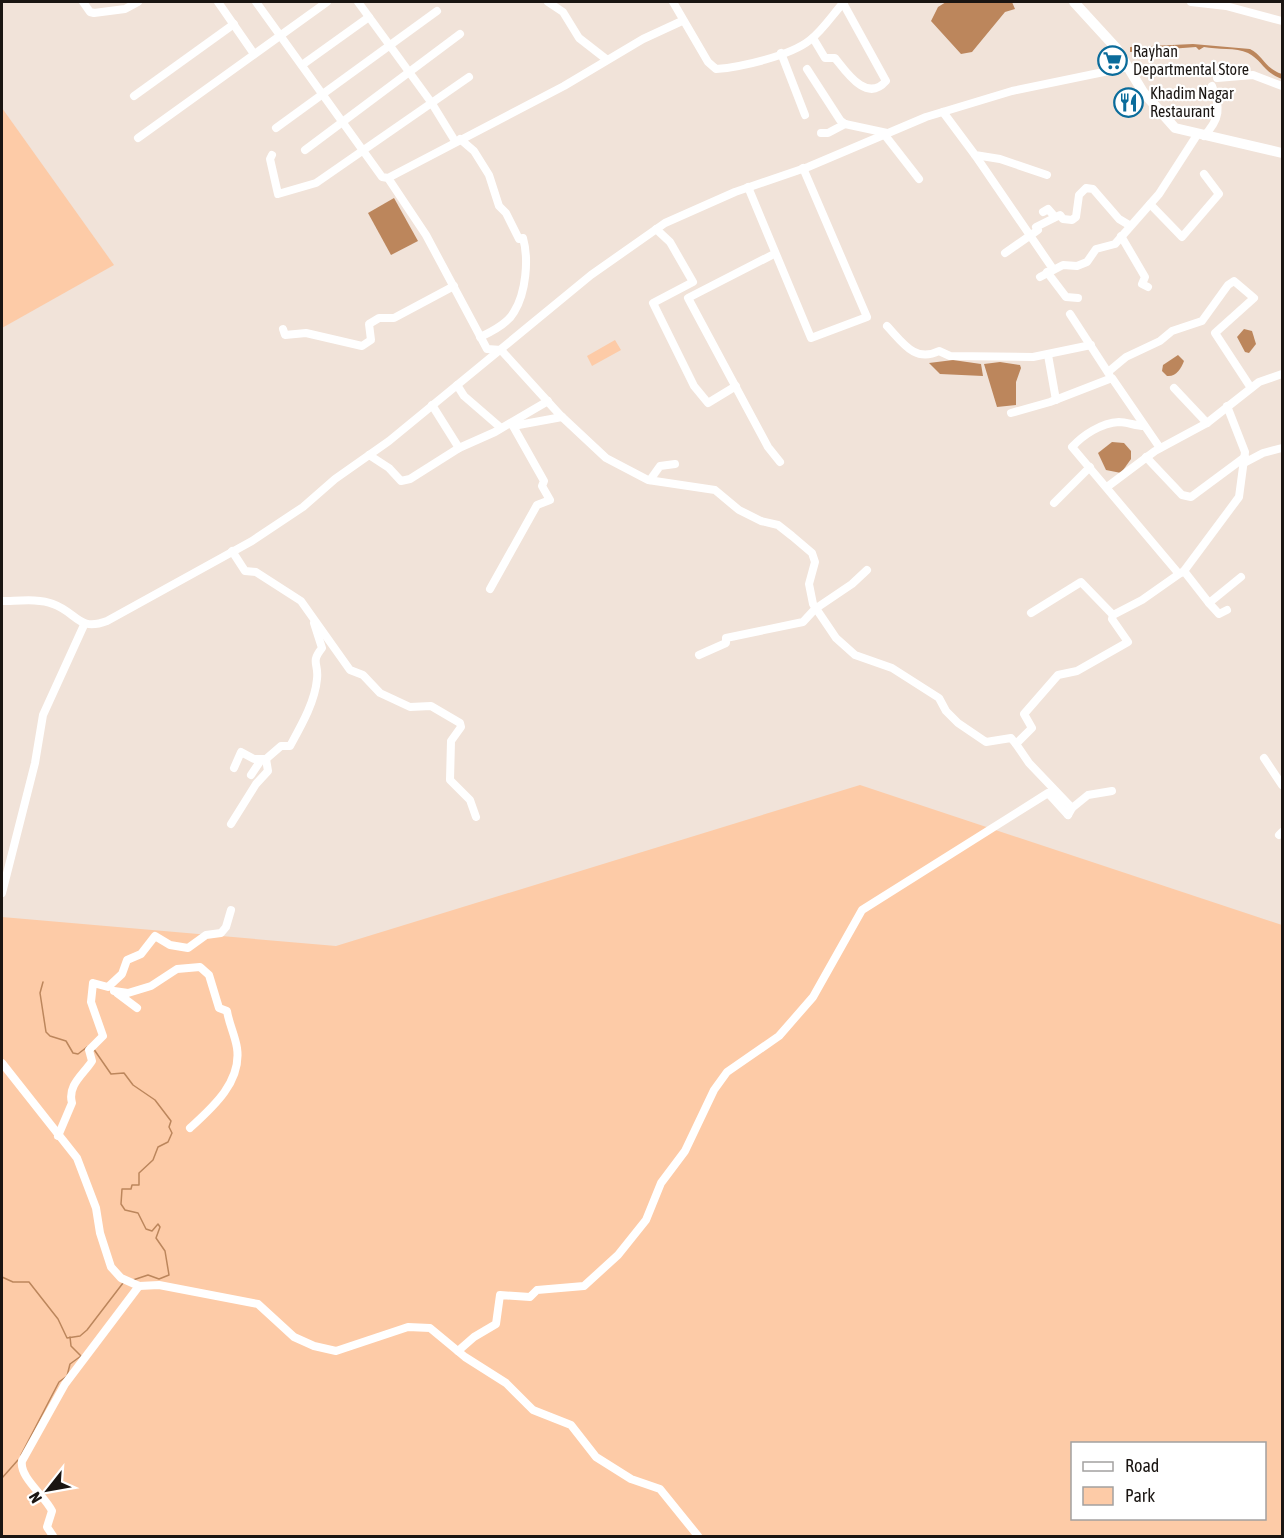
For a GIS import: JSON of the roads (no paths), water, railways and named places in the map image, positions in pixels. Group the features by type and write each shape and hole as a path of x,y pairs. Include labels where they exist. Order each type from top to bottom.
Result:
{"highway":[{"path":"1074,2 1117,49 1143,92 1175,128 1201,136 1282,153"}],"street":[{"path":"83,2 90,12 94,13 124,9 138,2"},
{"path":"218,2 254,54"},
{"path":"255,2 382,177 388,178 564,86 606,59 682,21"},
{"path":"138,138 327,2"},
{"path":"358,2 457,140 474,151 489,176 499,206 506,213 519,239 523,238 527,260 514,313 491,332 480,337"},
{"path":"548,2 563,12 579,38 606,59"},
{"path":"673,2 708,62 716,69 759,62 799,48 813,38 843,2 886,81 871,90 857,84 835,58 825,58 813,38"},
{"path":"1191,2 1226,6 1282,21"},
{"path":"276,128 437,11"},
{"path":"302,65 369,17"},
{"path":"134,96 234,24"},
{"path":"305,150 460,34"},
{"path":"781,53 805,116"},
{"path":"2,601 51,603 68,610 84,625 94,626 107,621 232,552 303,507 501,350 591,275 656,229 698,207 943,112 1012,91 1126,64"},
{"path":"807,69 840,120 845,124 885,134 920,180"},
{"path":"1217,78 1253,75 1282,86"},
{"path":"272,155 270,159 278,195 316,183 469,77"},
{"path":"1047,273 1088,262 1096,249 1115,244 1129,225 1159,194 1201,136 1218,119 1219,111 1212,86"},
{"path":"943,112 1031,235 1047,273 1066,297 1078,298"},
{"path":"821,133 828,133 845,124"},
{"path":"975,155 990,157 1047,175"},
{"path":"748,187 774,255 811,338 867,317 803,168"},
{"path":"1150,204 1182,237 1219,194 1204,174"},
{"path":"388,178 426,236 487,349 501,350 562,417 606,458 650,480 715,490 748,515 778,525 812,553 814,562 809,584 815,609 836,638 855,655 892,668 939,698 946,711 958,723 986,742 1011,738 1029,763 1072,808"},
{"path":"1005,253 1038,230 1036,228 1055,217 1060,215 1063,219 1076,218 1080,193 1091,188 1112,207 1119,219 1129,225"},
{"path":"1043,212 1048,209 1055,217"},
{"path":"656,229 670,242 693,282 652,303 691,380 708,403 736,386"},
{"path":"1121,236 1145,277 1142,284 1148,287"},
{"path":"774,255 688,298 768,447 780,462"},
{"path":"1011,413 1056,400 1110,375 1126,357 1160,341 1172,332 1202,321 1228,285 1234,281 1254,298 1215,333 1251,388"},
{"path":"283,329 285,335 306,333 362,346 370,340 369,324 378,318 394,318 454,286"},
{"path":"1070,314 1160,448"},
{"path":"887,326 913,353 923,356 939,351 950,356 967,357 1048,355 1091,345"},
{"path":"1048,355 1056,400"},
{"path":"1107,487 1160,448 1207,423 1251,388 1282,374"},
{"path":"457,385 464,396 501,428"},
{"path":"1174,388 1207,423"},
{"path":"512,425 548,401"},
{"path":"432,405 459,448"},
{"path":"1113,615 1142,600 1182,573 1239,497 1245,452 1227,406"},
{"path":"369,455 389,468 401,481 410,479 459,448 501,428 562,417"},
{"path":"1144,426 1118,422 1103,426 1083,436 1072,447 1219,614 1227,610"},
{"path":"490,589 537,505 550,500 542,486 544,481 512,425"},
{"path":"1146,457 1182,495 1191,497 1244,460 1282,448"},
{"path":"650,480 660,466 675,464"},
{"path":"1054,503 1090,467"},
{"path":"232,552 242,569 256,572 301,601 350,670 363,675 380,693 410,707 431,706 460,723 461,727 451,741 450,780 470,800 476,817"},
{"path":"699,655 726,644 726,639 799,624 867,570"},
{"path":"1209,603 1241,577"},
{"path":"1016,744 1032,728 1024,714 1058,675 1086,667 1107,652 1109,654 1128,642 1112,619 1113,615 1081,582 1031,613"},
{"path":"251,774 281,746 290,746 297,735 315,688 317,679 314,663 322,648 313,619"},
{"path":"2,893 35,763 43,715 84,625"},
{"path":"322,648 332,647"},
{"path":"234,768 241,752 264,760"},
{"path":"1264,758 1282,786"},
{"path":"231,824 256,784 268,771 264,760"},
{"path":"459,1351 474,1337 496,1324 500,1295 530,1297 537,1290 584,1286 618,1255 646,1220 661,1183 685,1151 714,1090 727,1072 778,1036 799,1013 825,977 862,910 1048,793 1068,815 1072,808 1088,795 1112,791"},
{"path":"111,989 122,974 126,962 141,954 155,936 170,945 188,948 206,935 217,935 224,931 231,910"},
{"path":"58,1136 72,1103 70,1097 76,1080 92,1061 89,1050 103,1036 91,1002 93,983 128,993 157,985 165,975 177,969 200,967 209,975 219,1008 227,1011 237,1046 237,1068 220,1100 211,1105 201,1120 190,1128"},
{"path":"111,989 137,1008"},
{"path":"2,1063 77,1158 96,1208 100,1233 111,1267 121,1278 139,1286 174,1287 258,1304 294,1337 327,1349 344,1349 391,1332 418,1326 435,1331 459,1351 506,1383 533,1410 571,1425 596,1457 631,1479 660,1489 698,1536"},
{"path":"54,1536 47,1527 52,1510 47,1500 24,1473 21,1467 22,1461 65,1384 139,1286"}],"waterway":[{"path":"43,982 40,993 46,1032 50,1036 66,1041 73,1053 78,1054 87,1047"},
{"path":"93,1048 111,1074 124,1073 133,1085 155,1100 171,1121 169,1127 172,1133 168,1142 158,1147 153,1160 139,1173 139,1185 132,1185 131,1189 122,1189 121,1204 125,1210 138,1213 146,1229 152,1231 158,1224 160,1227 156,1238 165,1251 169,1275 159,1279 148,1275 133,1280"},
{"path":"2,1277 13,1282 29,1282 58,1319 67,1338 80,1336 87,1330 123,1283"},
{"path":"21,1455 59,1382 67,1376 70,1364 81,1356 71,1346 70,1337"},
{"path":"2,1478 18,1460"}],"place":[{"name":"Rayhan Departmental Store","path":"1112,60"},
{"name":"Khadim Nagar Restaurant","path":"1129,102"}]}
